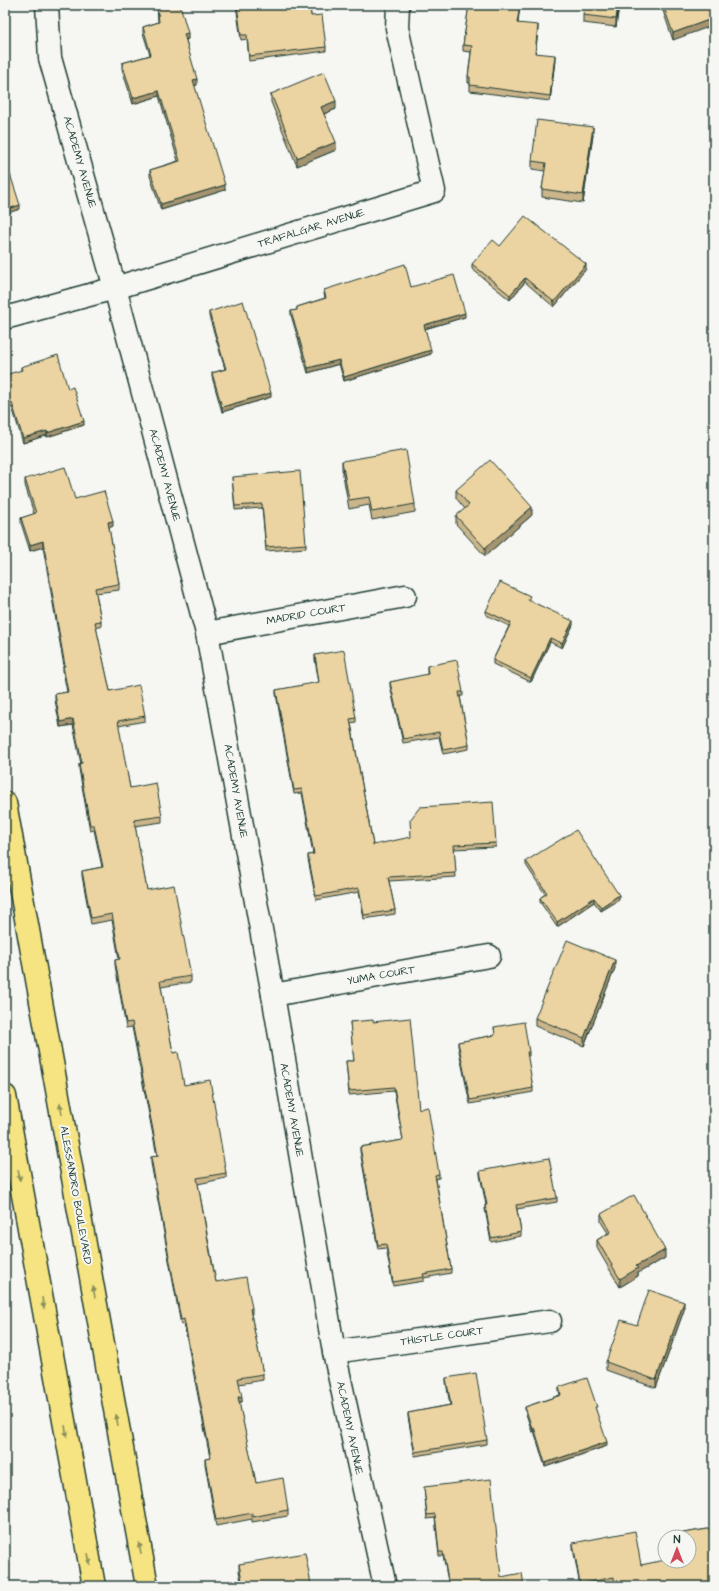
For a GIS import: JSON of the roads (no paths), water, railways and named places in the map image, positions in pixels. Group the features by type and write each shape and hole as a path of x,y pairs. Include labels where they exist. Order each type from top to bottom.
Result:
{"main road":[{"name":"ALESSANDRO BOULEVARD","path":"5,803 147,1586"},
{"path":"5,1096 94,1586"}],"street":[{"name":"ACADEMY AVENUE","path":"47,5 50,58 115,288 207,632 273,995 334,1352 385,1586"},
{"name":"TRAFALGAR AVENUE","path":"5,318 115,288 434,191 397,28 398,5"},
{"name":"MADRID COURT","path":"207,632 406,596"},
{"name":"YUMA COURT","path":"273,995 488,956"},
{"name":"THISTLE COURT","path":"334,1352 550,1321"}]}
